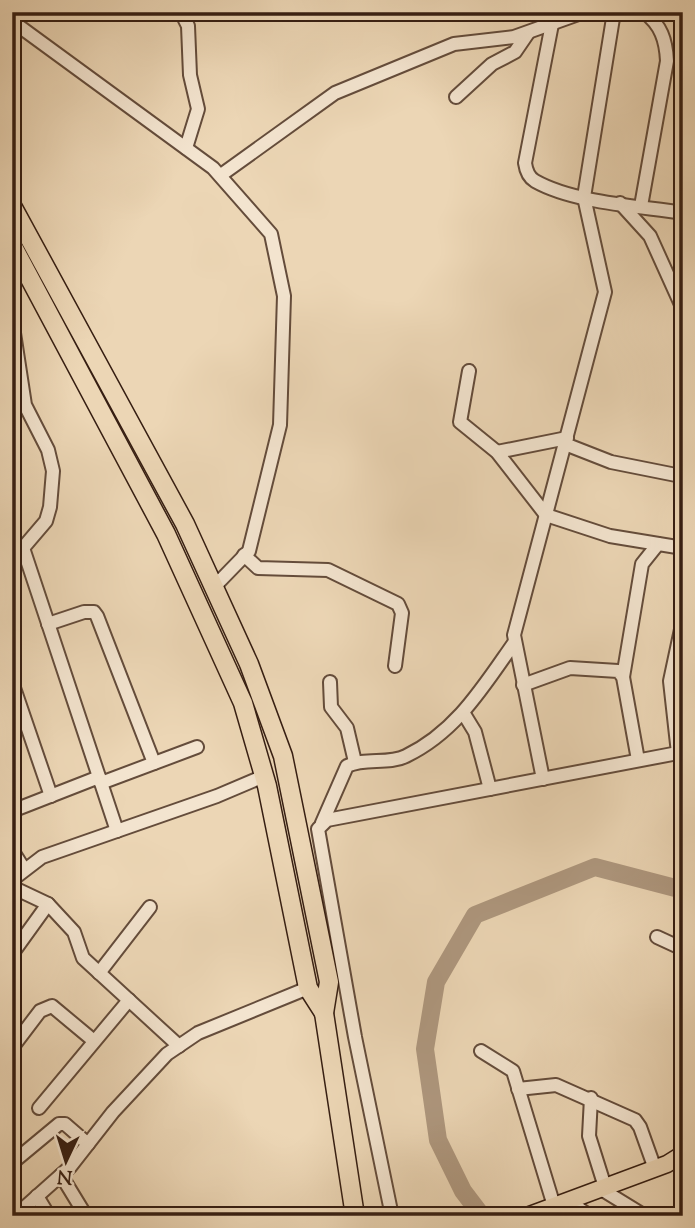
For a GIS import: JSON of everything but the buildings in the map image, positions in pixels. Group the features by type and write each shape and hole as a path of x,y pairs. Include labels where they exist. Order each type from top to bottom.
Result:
{"highway":[{"path":"12,206 185,524 254,676 283,756 329,982 324,1013 355,1216"},
{"path":"12,245 166,534 243,703 264,776 308,988 324,1013"}],"main road":[{"path":"527,1216 655,1169 683,1154"}],"street":[{"path":"181,12 188,26 190,75 198,109 186,148"},
{"path":"220,175 335,93 454,44 528,33 584,12"},
{"path":"392,1216 318,836 343,772 355,762 406,756 464,714 514,643 605,292 584,197 614,12"},
{"path":"641,206 667,61 664,37 658,26 644,12"},
{"path":"14,18 220,175 271,234 284,296 280,425 251,544 215,586"},
{"path":"552,24 526,170 536,181 584,197 683,213"},
{"path":"456,97 492,64 515,52 528,33"},
{"path":"620,203 650,236 682,307"},
{"path":"12,320 25,405 48,450 53,471 48,514 18,550 48,624 117,831"},
{"path":"469,371 458,415 460,422 497,453 546,515 610,536 683,548"},
{"path":"497,453 566,441 611,462 681,476"},
{"path":"638,760 623,677 642,564 658,544"},
{"path":"244,555 253,565 264,569 328,570 398,604 402,613 395,666"},
{"path":"48,624 84,612 94,612 154,763"},
{"path":"322,823 680,752 670,681 683,620"},
{"path":"514,643 542,779"},
{"path":"523,685 570,668 612,669 623,677"},
{"path":"12,682 51,796"},
{"path":"330,682 331,707 347,728 355,762"},
{"path":"464,714 475,732 490,789"},
{"path":"12,811 197,747"},
{"path":"12,880 42,857 264,776"},
{"path":"12,850 24,869"},
{"path":"12,887 48,904 71,928 80,954 179,1046"},
{"path":"12,954 48,904"},
{"path":"99,973 150,907"},
{"path":"657,937 682,947"},
{"path":"17,1215 61,1175 113,1112 167,1054 198,1033 308,988"},
{"path":"39,1108 129,1000"},
{"path":"12,1048 40,1011 52,1006 94,1041"},
{"path":"481,1051 510,1067 561,1203 590,1216"},
{"path":"518,1089 550,1084 591,1098 638,1123 655,1169"},
{"path":"591,1098 590,1141 603,1188 645,1216"},
{"path":"12,1163 59,1125 65,1124 88,1144"},
{"path":"61,1175 86,1216"},
{"path":"37,1196 49,1216"},
{"path":"681,1216 683,1208"}],"waterway":[{"path":"482,1216 463,1191 438,1140 425,1049 436,982 475,915 595,867 683,890"}]}
